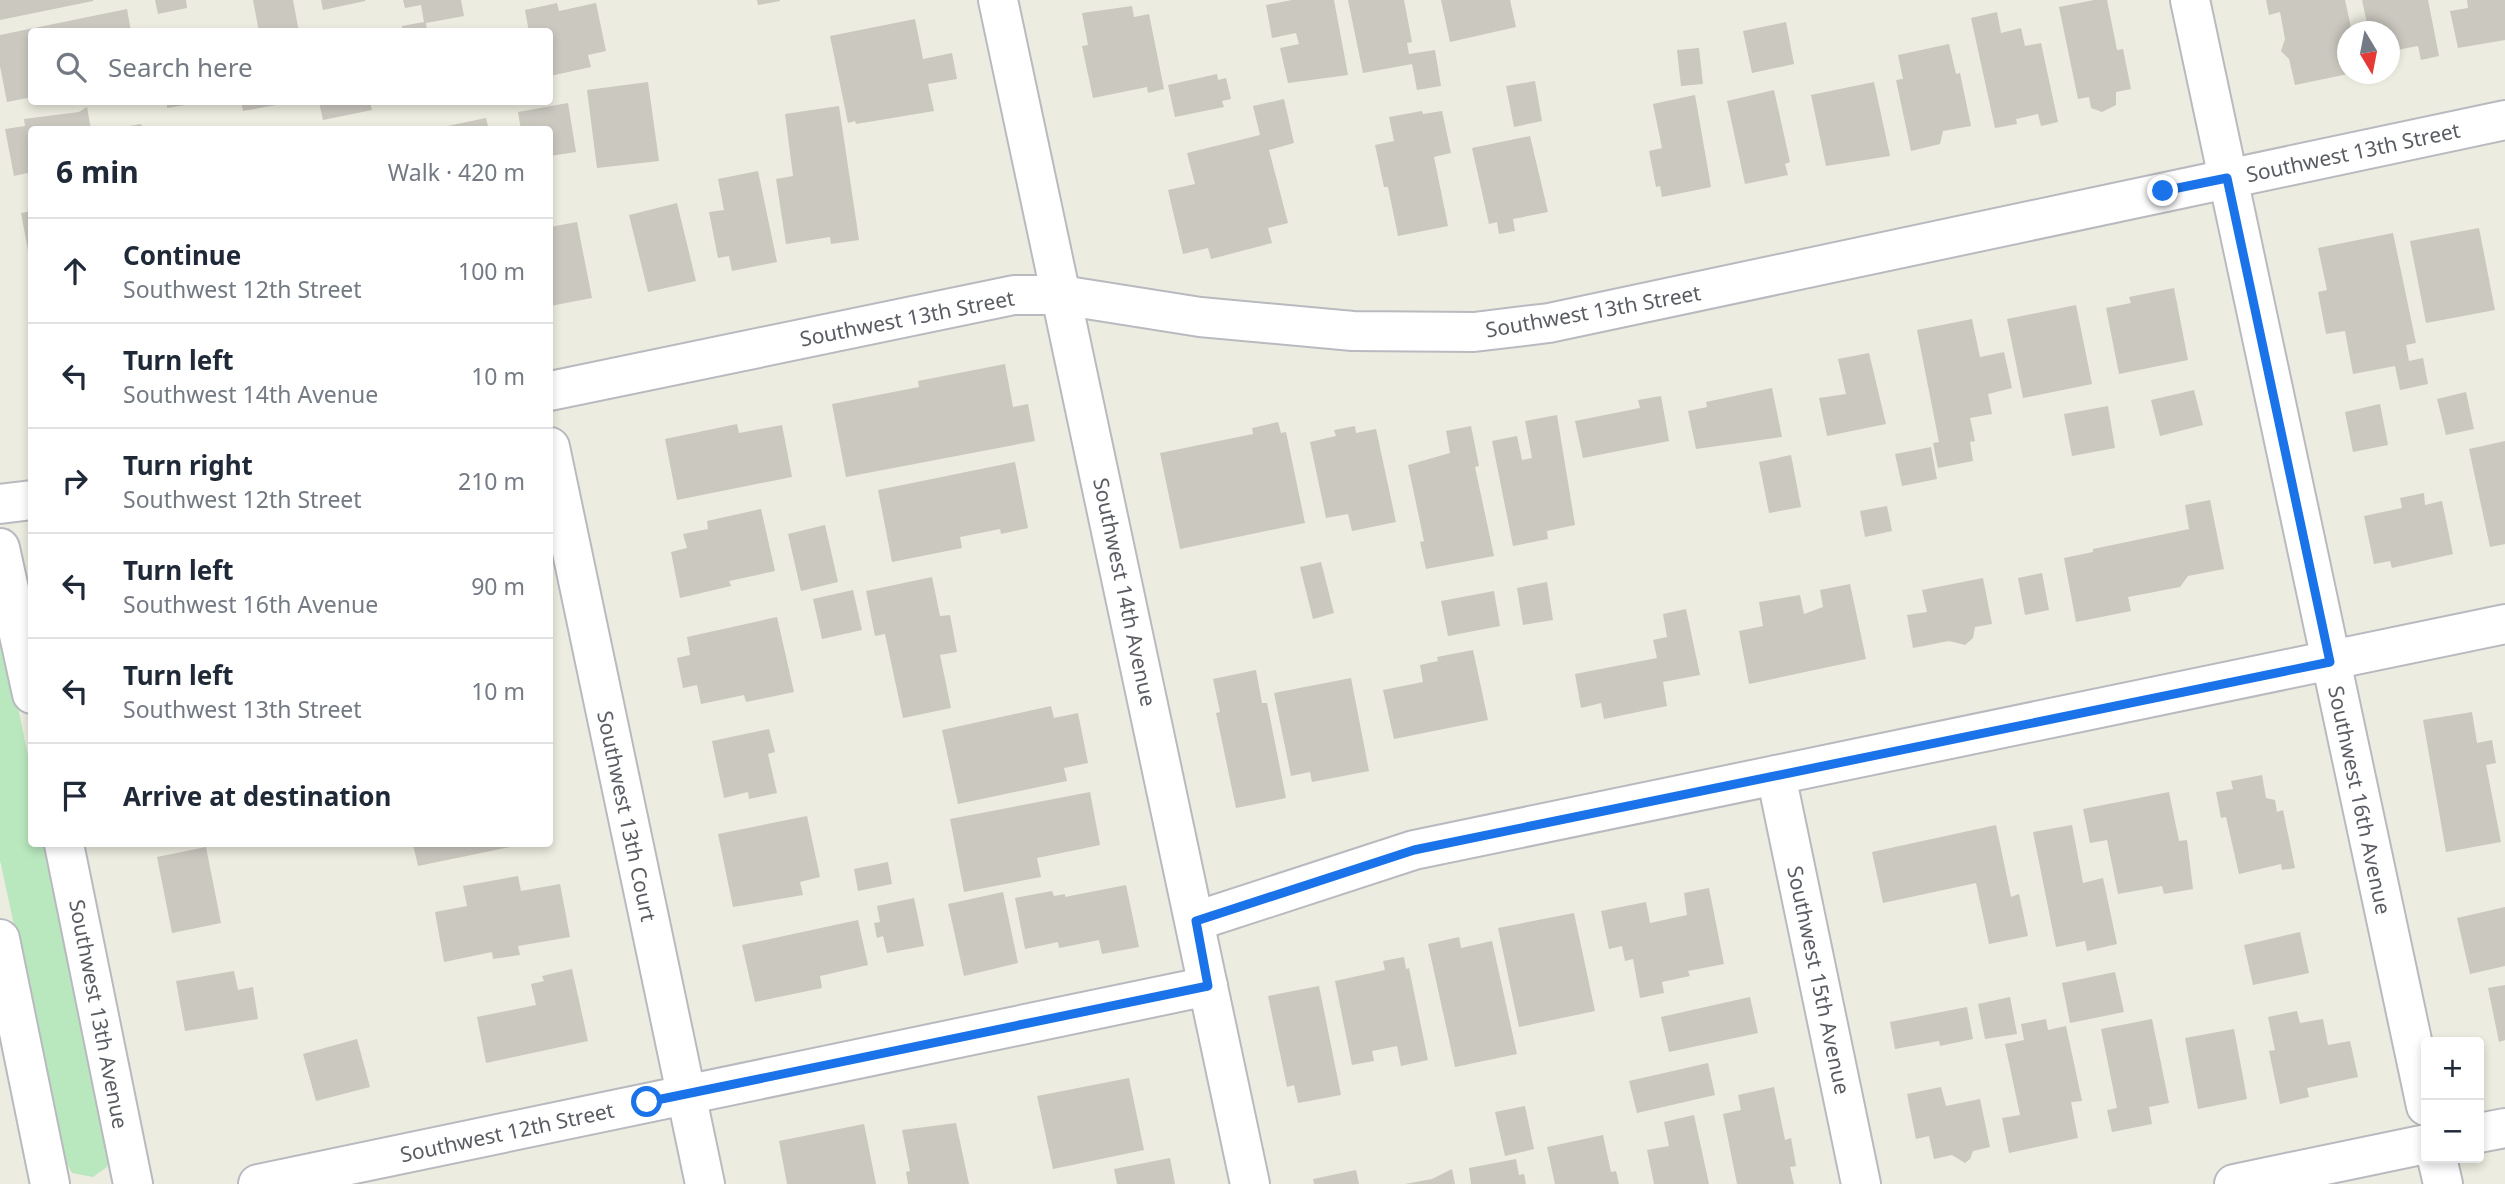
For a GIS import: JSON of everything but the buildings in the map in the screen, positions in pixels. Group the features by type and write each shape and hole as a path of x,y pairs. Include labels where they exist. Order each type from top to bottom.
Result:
{"street":[{"name":"Southwest 14th Avenue","path":"998,0 1250,1184"},
{"name":"Southwest 16th Avenue","path":"2190,0 2425,1100"},
{"name":"Southwest 13th Street","path":"553,390 1014,295 1061,295 1200,317 1307,328 1396,333 1475,332 1590,316 2505,120"},
{"name":"Southwest 13th Court","path":"553,461 705,1184"},
{"path":"0,504 28,500"},
{"path":"0,548 28,676"},
{"path":"1196,921 1414,850 2505,624"},
{"name":"Southwest 15th Avenue","path":"1776,775 1861,1184"},
{"name":"Southwest 13th Avenue","path":"65,847 133,1184"},
{"path":"0,939 50,1184"},
{"name":"Southwest 12th Street","path":"258,1184 1208,986"},
{"path":"2484,1132 2505,1128"},
{"path":"2234,1184 2421,1145"},
{"path":"2438,1163 2443,1184"}],"green space":[{"path":"0,621 28,756 28,847 48,847 111,1148 107,1167 93,1177 72,1173 64,1158 0,860"}],"route":[{"path":"647,1102 1208,986 1196,921 1241,909 1414,850 2330,662 2227,178 2163,191"}]}
